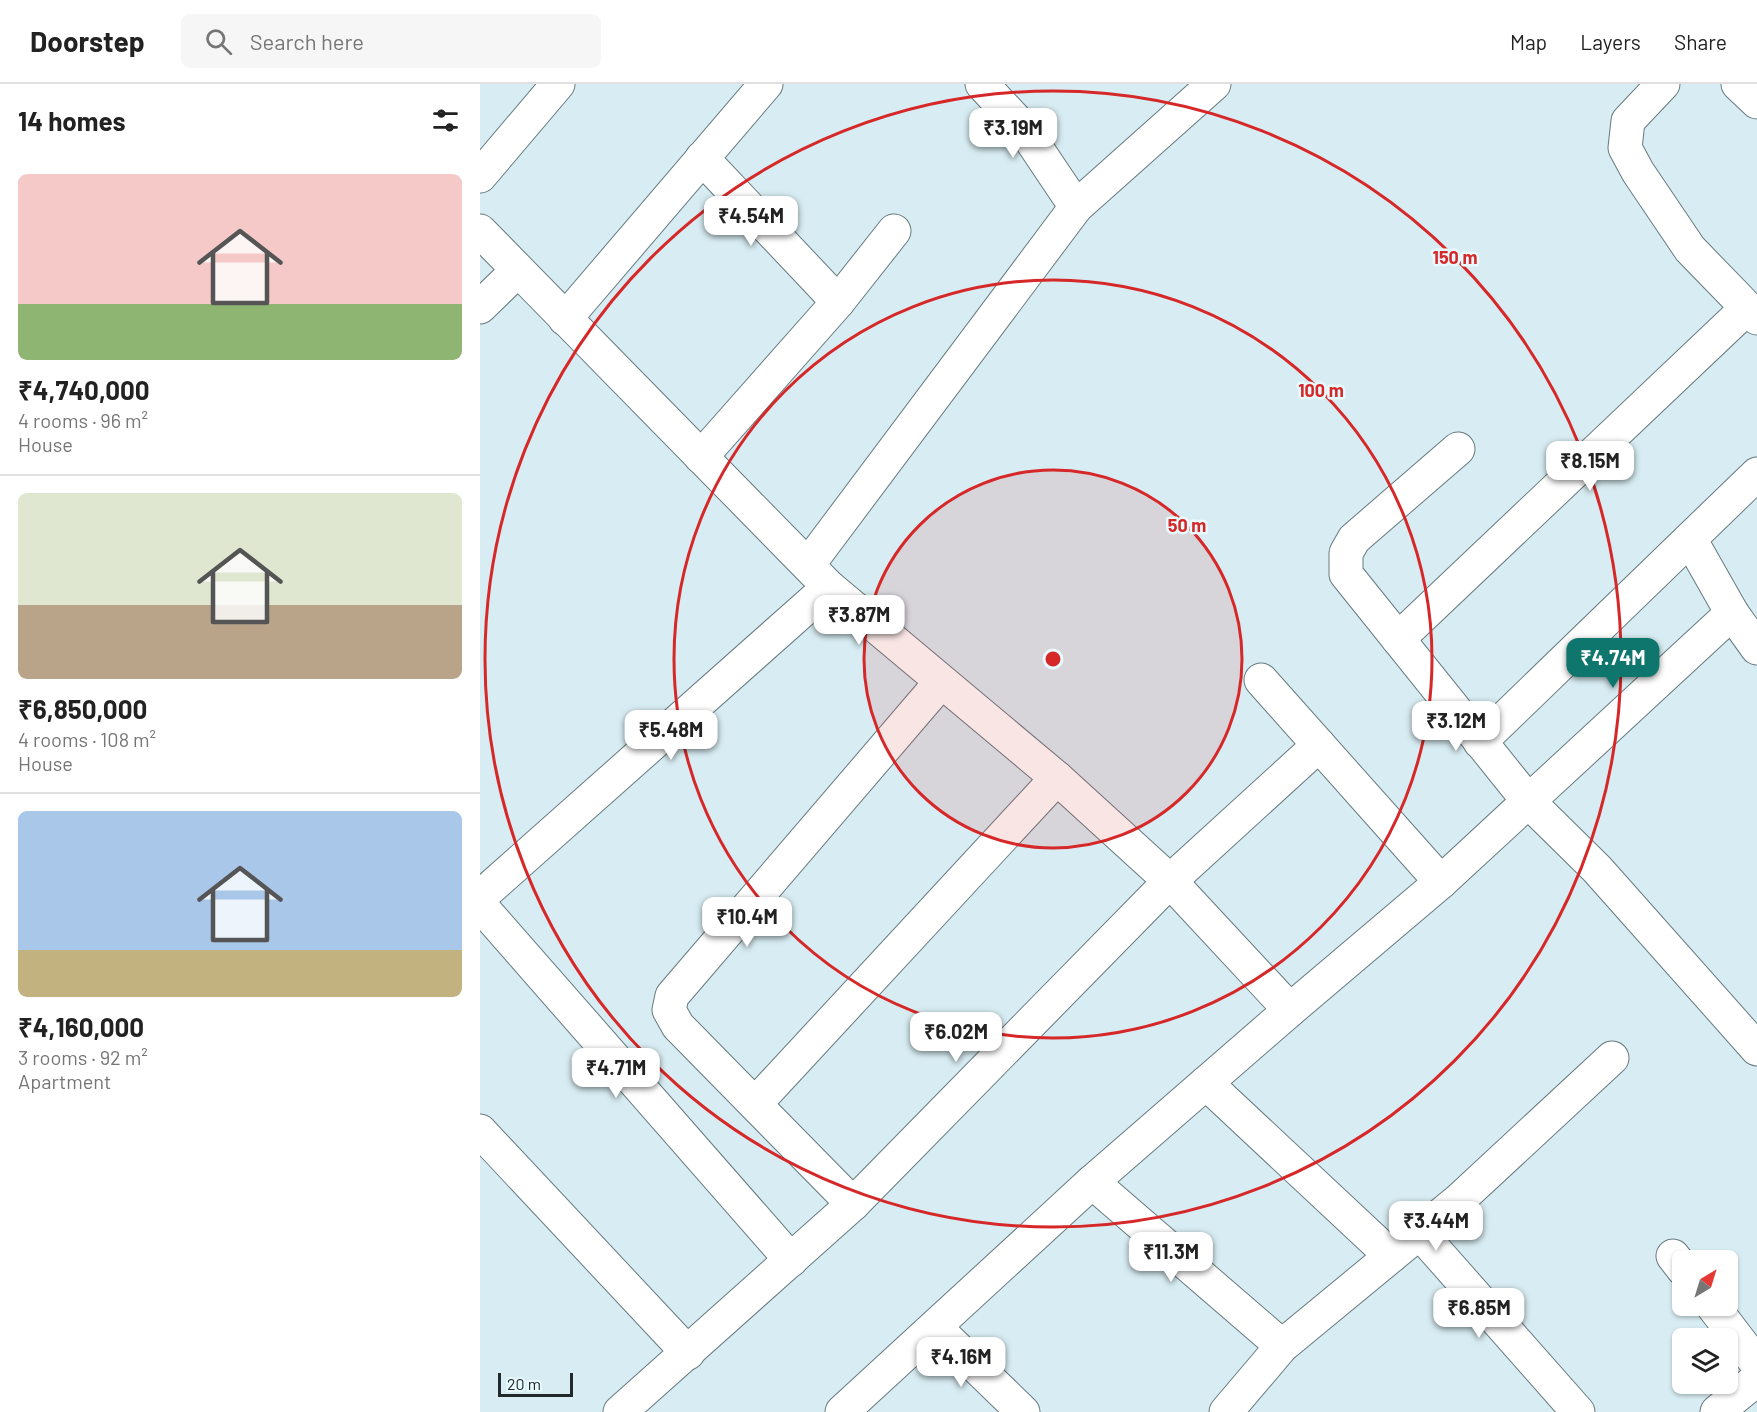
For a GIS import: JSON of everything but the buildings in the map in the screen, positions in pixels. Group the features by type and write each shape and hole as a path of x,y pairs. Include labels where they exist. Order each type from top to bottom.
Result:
{"street":[{"path":"480,176 558,84"},
{"path":"565,320 766,84"},
{"path":"982,84 1023,128 1076,207"},
{"path":"480,897 818,576 1076,207 1214,84"},
{"path":"1398,639 1752,313 1690,249 1638,172 1625,148 1628,122 1663,84"},
{"path":"1738,84 1757,102"},
{"path":"702,158 838,302"},
{"path":"480,231 818,576 1057,778 1170,881 1290,1010"},
{"path":"701,457 838,302 894,231"},
{"path":"480,307 517,271"},
{"path":"1458,449 1354,538 1346,553 1346,574 1528,802 1597,869 1755,1043"},
{"path":"1480,742 1757,474"},
{"path":"1690,539 1732,613 1757,648"},
{"path":"842,1412 1092,1182 1441,882 1732,613"},
{"path":"1261,680 1441,882"},
{"path":"853,1204 678,1026 669,1010 672,996 941,682"},
{"path":"620,1412 853,1204 1170,881 1319,745"},
{"path":"754,1104 1057,778"},
{"path":"480,905 791,1260"},
{"path":"1226,1412 1282,1346 1459,1200 1612,1058"},
{"path":"1206,1083 1391,1256"},
{"path":"480,1131 688,1353"},
{"path":"1092,1182 1282,1346"},
{"path":"1419,1232 1578,1412"},
{"path":"1720,1316 1757,1364"},
{"path":"935,1327 1023,1412"},
{"path":"1717,1412 1757,1379"}]}
